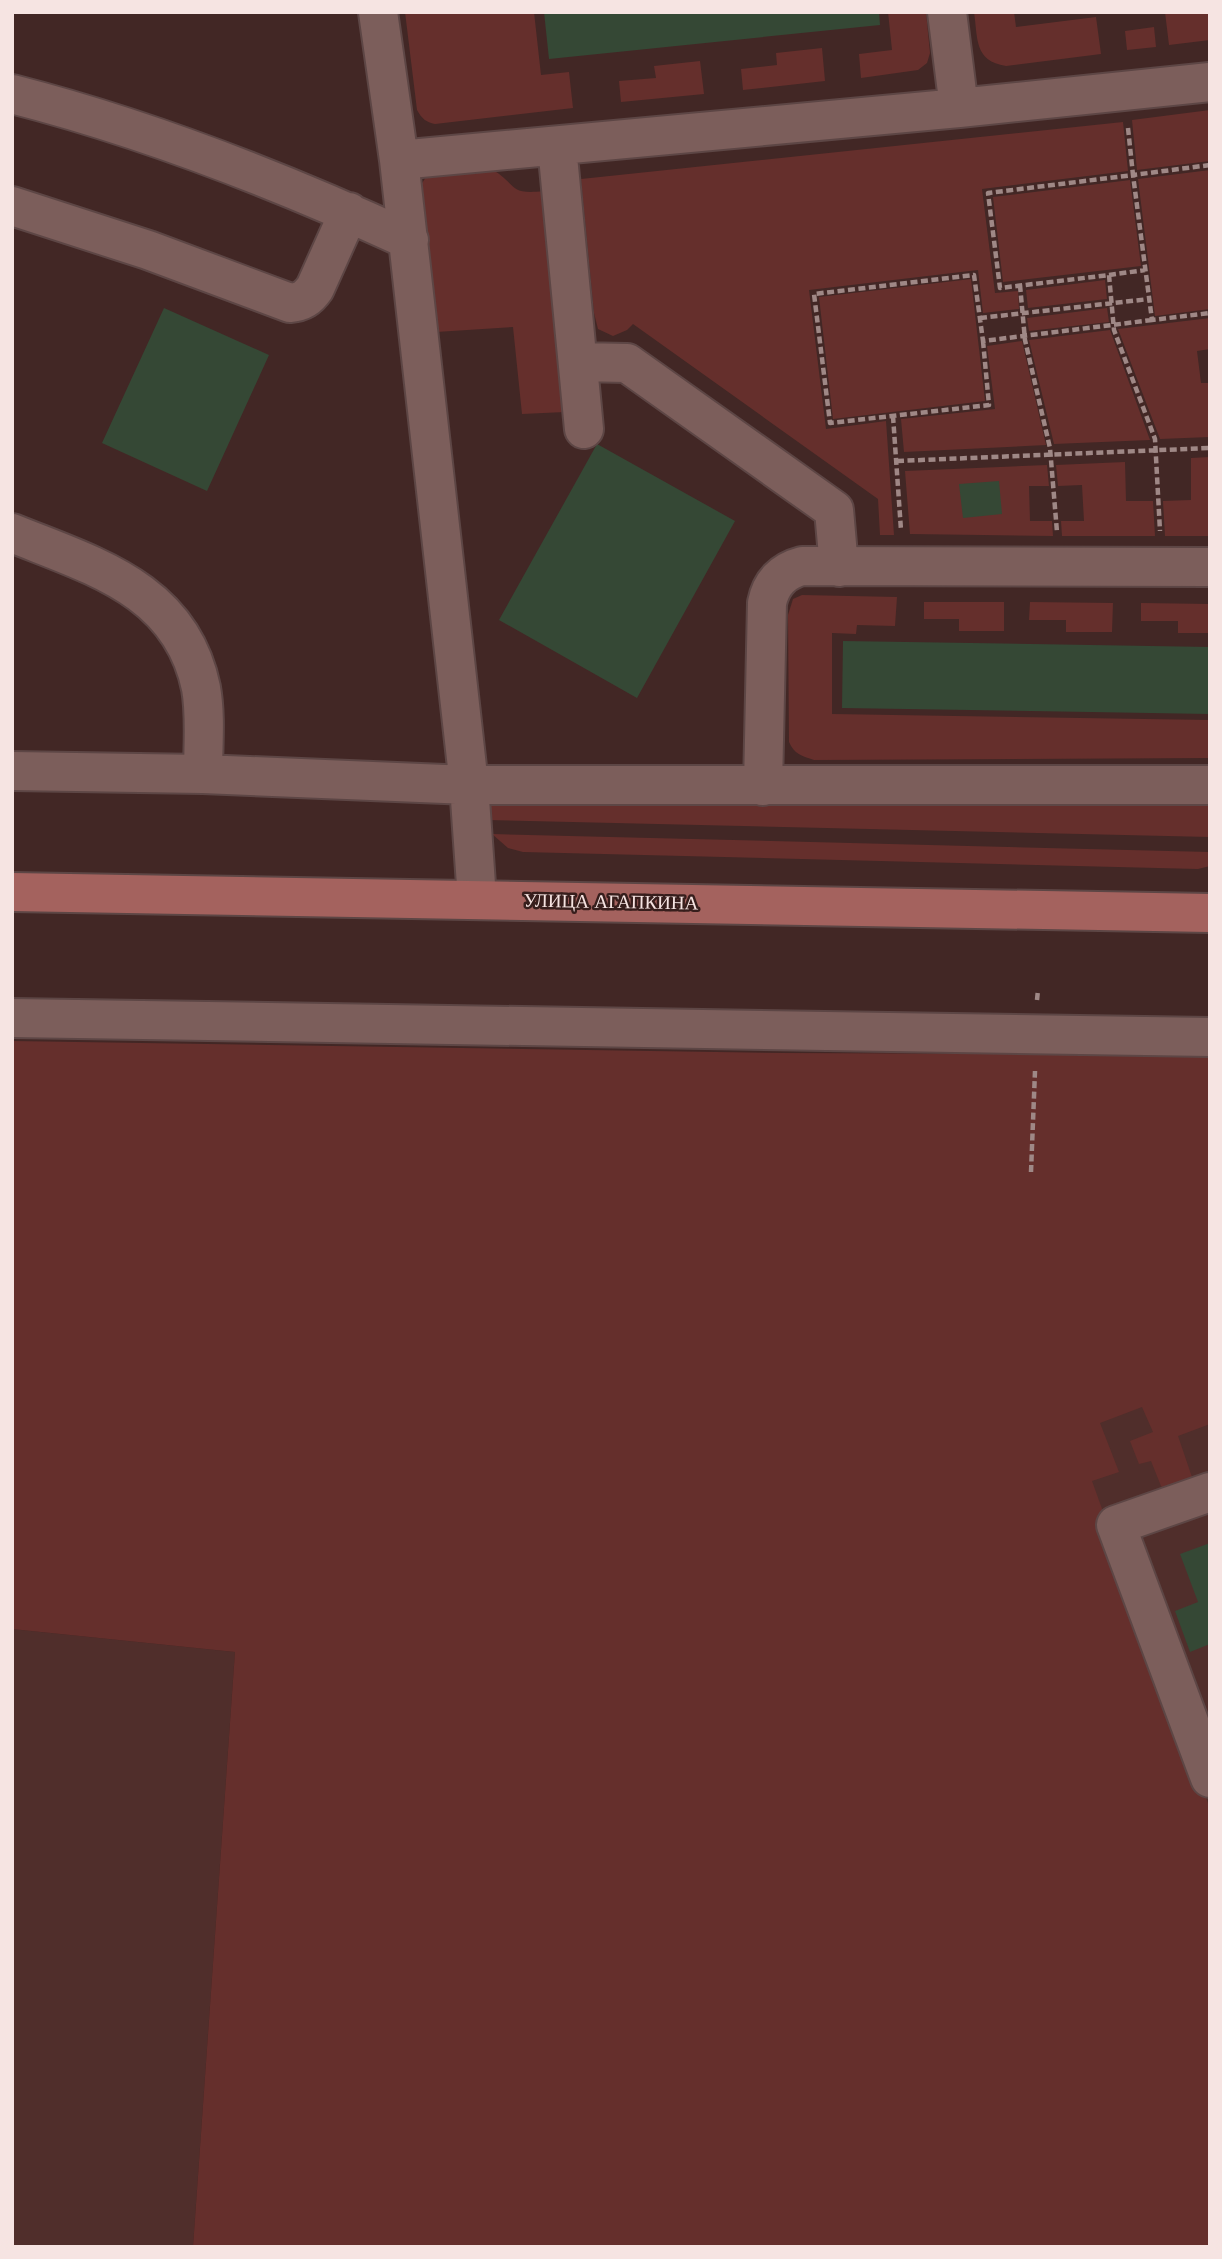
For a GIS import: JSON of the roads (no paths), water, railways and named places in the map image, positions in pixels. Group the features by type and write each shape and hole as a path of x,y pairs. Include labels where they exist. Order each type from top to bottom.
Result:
{"main road":[{"name":"УЛИЦА АГАПКИНА","path":"12,892 1210,913"}],"street":[{"path":"378,12 409,240 469,785 477,899"},
{"path":"947,12 959,108"},
{"path":"399,160 1210,82"},
{"path":"12,94 64,107 201,152 349,212 409,240"},
{"path":"557,146 584,429"},
{"path":"12,206 148,250 290,303 309,297 316,288 349,212"},
{"path":"578,362 627,363 834,510 839,567"},
{"path":"12,533 124,580 152,600 167,617 180,636 201,688 203,774"},
{"path":"763,786 767,603 769,593 778,578 793,569 802,566 1210,567"},
{"path":"12,771 203,774 469,785 1210,785"},
{"path":"12,1018 1210,1037"},
{"path":"1210,1492 1116,1525 1210,1778"}]}
